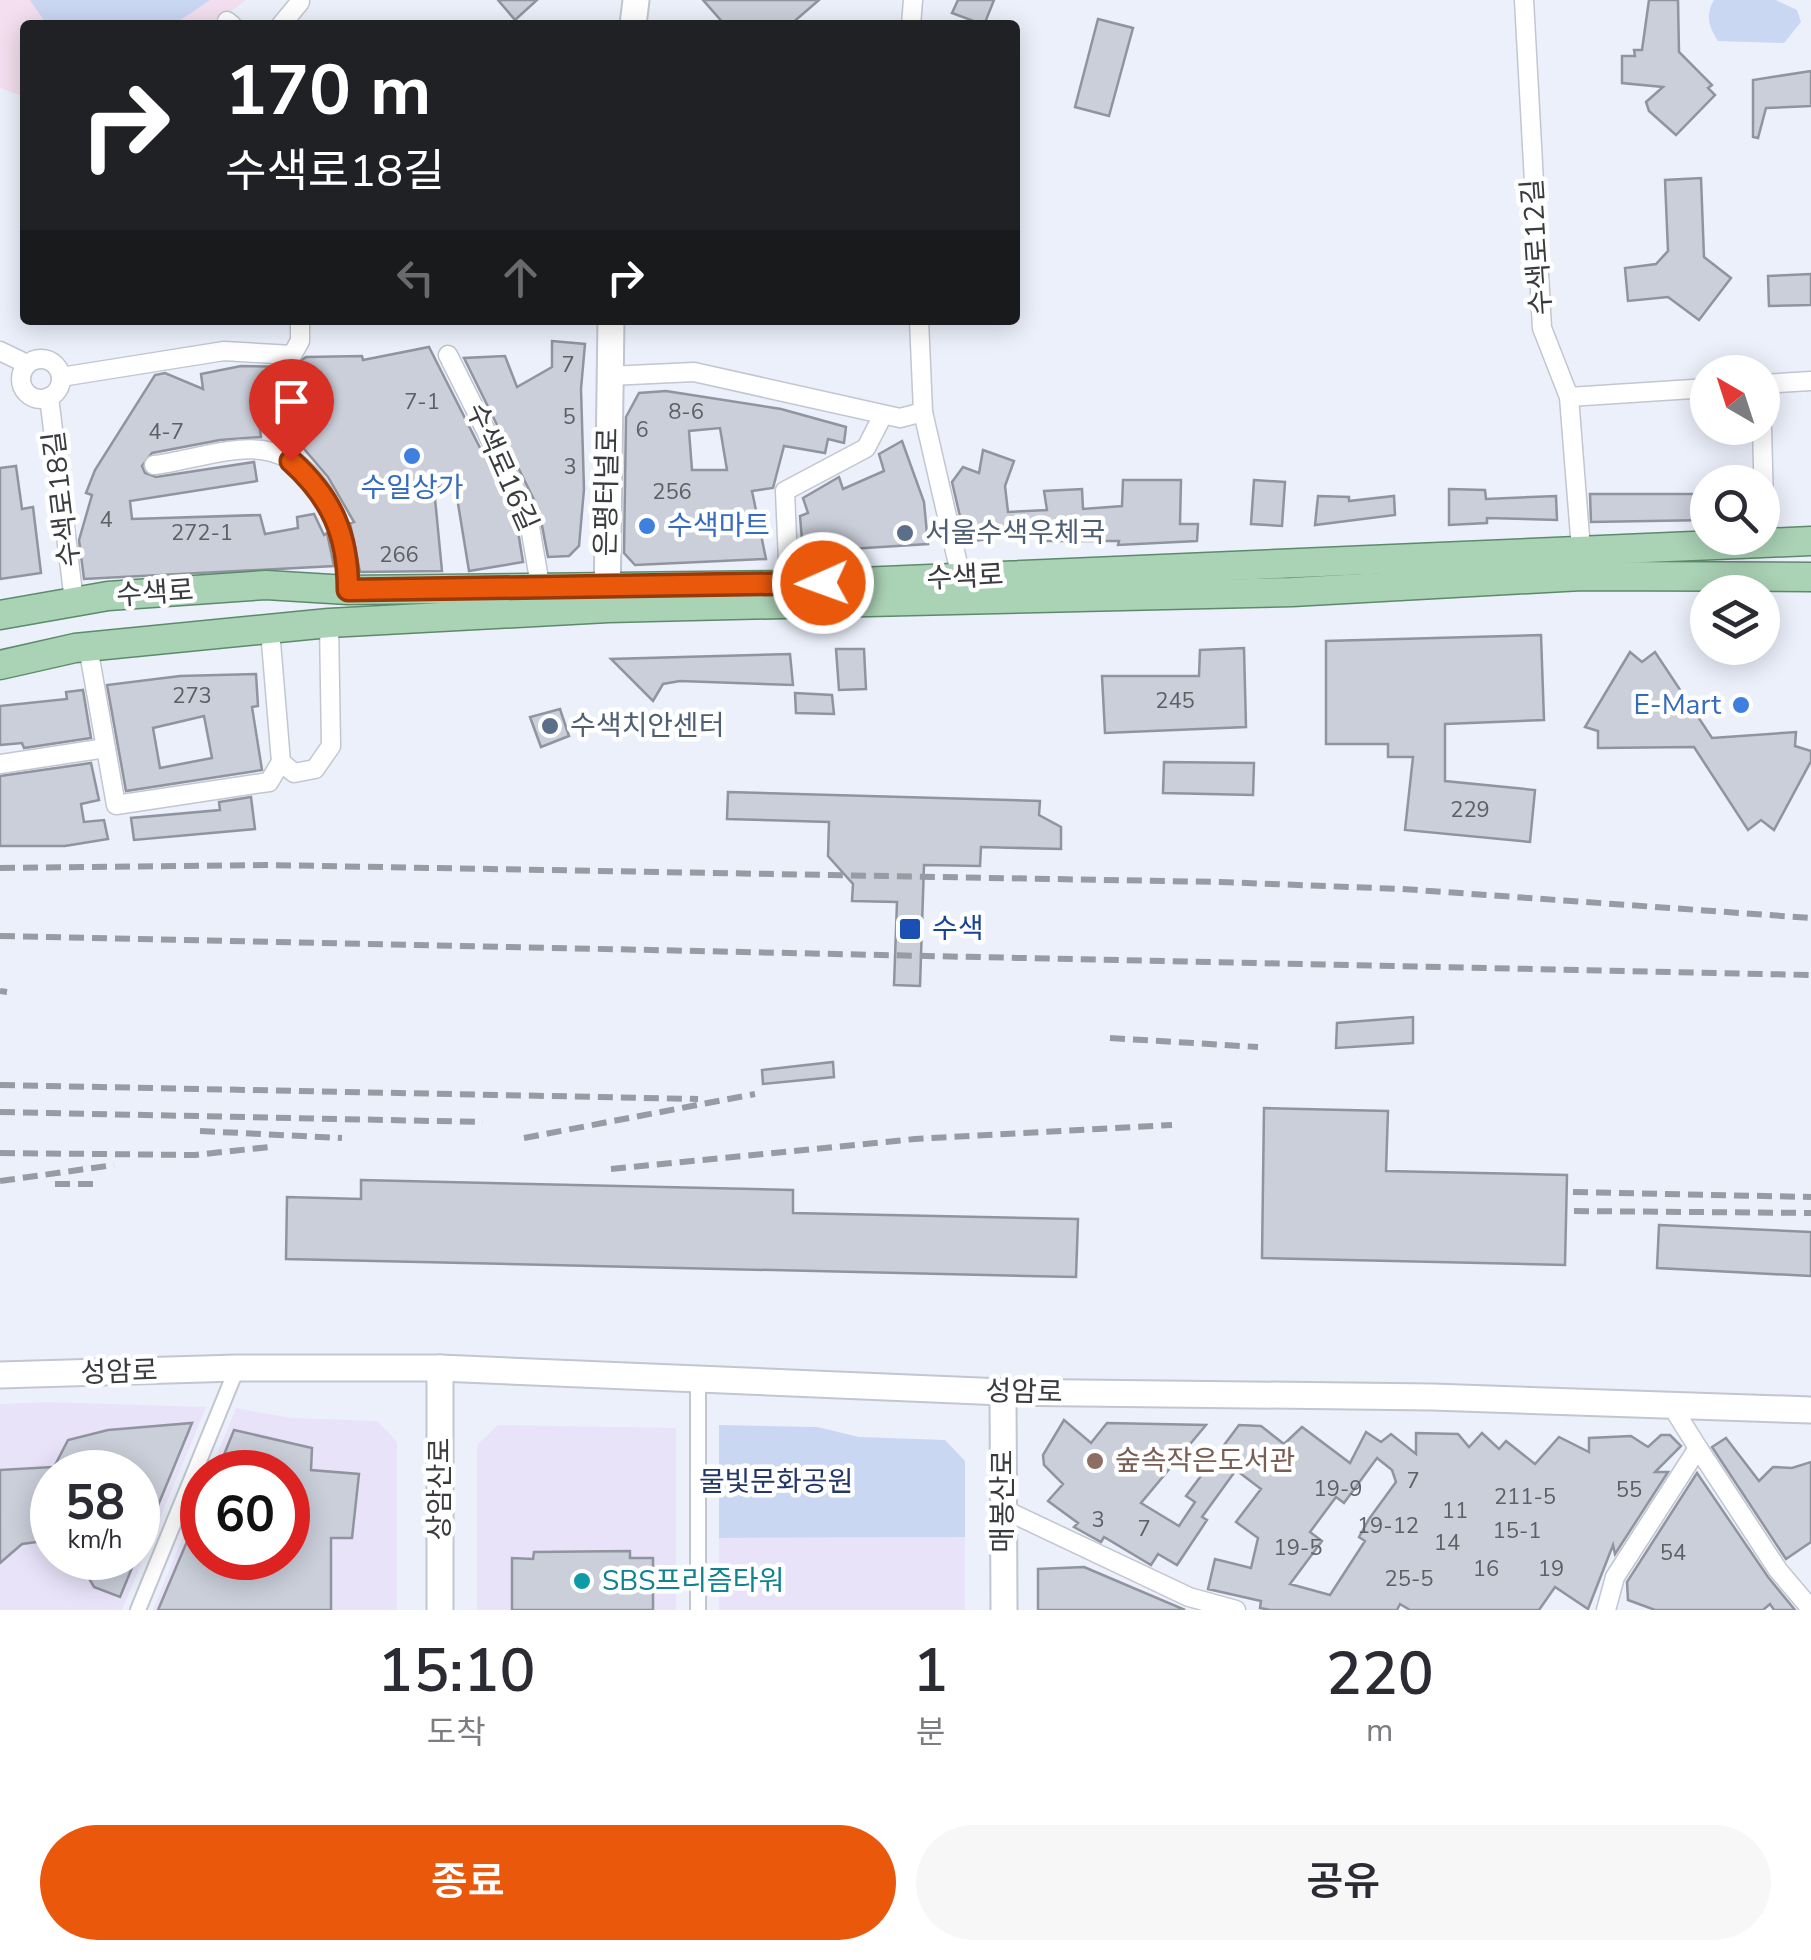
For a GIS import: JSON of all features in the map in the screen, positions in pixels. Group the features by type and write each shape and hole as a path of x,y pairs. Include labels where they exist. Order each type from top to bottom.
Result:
{"main road":[{"name":"은평터널로","path":"607,598 611,325"},
{"name":"수색로","path":"1780,542 1811,541"},
{"name":"수색로","path":"0,614 74,601 266,585 348,590 540,585 607,598 1372,573 1581,549 1690,545"},
{"name":"수색로","path":"0,665 88,647 607,598 789,585 960,577 1372,573 1811,577"},
{"name":"성암로","path":"0,1376 237,1368 440,1368 1003,1392 1432,1397 1811,1410"},
{"name":"상암산로","path":"440,1368 440,1610"},
{"name":"매봉산로","path":"1003,1392 1004,1610"}],"street":[{"name":"수색로12길","path":"1524,0 1542,328 1569,397 1581,549"},
{"path":"0,352 27,364 45,359 56,365 61,377 224,351 292,355 300,341 300,325"},
{"path":"919,325 923,412 960,577"},
{"name":"수색로16길","path":"448,354 528,515 538,552 540,585"},
{"name":"수색로18길","path":"27,364 20,381 26,393 37,399 50,397 59,389 61,377"},
{"path":"609,376 694,372 900,418 923,412"},
{"path":"1780,383 1811,382"},
{"path":"1569,397 1690,389"},
{"name":"수색로18길","path":"50,397 74,601"},
{"path":"789,585 786,491 866,448 883,415"},
{"path":"154,465 259,450 291,461 315,483 336,514 348,560 348,590"},
{"path":"281,762 294,773 315,769 331,746 329,624"},
{"path":"88,647 116,805 269,782 281,762 270,630"},
{"path":"0,764 106,748"},
{"path":"138,1610 237,1368"},
{"path":"698,1382 698,1610"},
{"path":"1673,1408 1778,1570 1811,1609"},
{"path":"1606,1610 1615,1577 1698,1448"},
{"path":"1004,1508 1189,1598 1236,1610"}],"shaded area":[{"path":"0,0 246,0 219,20 20,20 20,95 0,88"},
{"path":"0,1404 206,1407 188,1450 180,1450 180,1470 160,1518 160,1450 30,1450 30,1580 134,1580 122,1610 0,1610"},
{"path":"236,1408 291,1418 377,1421 397,1442 397,1610 153,1610 180,1544 180,1580 310,1580 310,1450 219,1450"},
{"path":"498,1425 676,1428 676,1610 477,1610 477,1445"},
{"path":"965,1537 965,1610 719,1610 719,1538"}],"green space":[{"path":"30,0 210,0 180,20 44,20"},
{"path":"1714,0 1776,0 1797,10 1801,22 1784,43 1718,41 1709,21"},
{"name":"물빛문화공원","path":"719,1425 817,1427 859,1437 945,1440 965,1461 965,1537 719,1538"}],"building":[{"path":"498,0 537,0 515,20"},
{"path":"703,0 819,0 796,20 721,20"},
{"path":"958,0 994,0 986,20 971,20 952,13"},
{"path":"1649,0 1678,0 1679,52 1712,85 1708,88 1715,95 1676,135 1649,111 1646,102 1663,87 1622,83 1622,56 1635,56 1634,50 1642,50"},
{"path":"1098,19 1133,28 1109,116 1075,107"},
{"path":"1811,71 1811,106 1766,108 1758,138 1753,137 1753,80"},
{"path":"1701,178 1704,257 1731,278 1699,320 1668,297 1628,301 1625,268 1656,264 1668,251 1665,180"},
{"path":"1811,274 1811,305 1769,306 1768,276"},
{"path":"552,341 585,344 581,389 584,489 579,546 569,556 548,557 539,510 464,358 505,356 517,387 552,367"},
{"path":"429,347 516,519 523,562 469,571 455,485 434,488 442,571 360,572 350,523 354,522 328,477 281,422 273,427 257,407 261,437 152,453 142,466 145,473 156,477 254,462 257,481 130,501 132,519 260,515 265,534 298,528 297,517 314,514 324,535 327,533 334,566 84,579 79,540 92,495 86,493 95,470 155,375 165,373 203,389 201,374 241,366 292,367 306,357 362,356 363,360"},
{"path":"666,391 781,409 846,427 844,443 828,439 825,453 784,446 773,488 752,491 766,559 635,565 624,553 626,417 639,393","holes":["720,428 727,470 692,470 689,431"]},
{"path":"902,441 924,502 928,544 803,552 800,516 808,513 803,498 839,477 843,489 884,471 879,454"},
{"path":"983,450 1014,461 1005,486 1008,512 1047,510 1044,491 1082,489 1083,509 1122,506 1123,480 1181,480 1180,524 1198,524 1197,541 1118,545 1119,541 1037,541 1037,532 966,542 952,482 963,467 979,473"},
{"path":"16,466 22,509 33,507 41,573 0,579 0,468"},
{"path":"1254,480 1285,482 1282,526 1251,524"},
{"path":"1449,489 1485,490 1486,499 1556,496 1557,520 1487,518 1487,523 1449,525"},
{"path":"1590,494 1690,494 1690,520 1591,522"},
{"path":"1318,496 1349,497 1349,501 1394,496 1395,515 1315,525"},
{"path":"1541,635 1544,720 1445,724 1445,781 1535,790 1530,842 1405,830 1413,757 1388,757 1388,744 1326,744 1326,641"},
{"path":"1244,648 1246,727 1105,733 1102,676 1199,676 1200,650"},
{"path":"836,649 864,649 866,689 839,690"},
{"path":"1630,652 1642,662 1655,652 1712,738 1796,732 1795,746 1811,751 1811,761 1774,830 1761,820 1748,830 1694,747 1598,748 1598,731 1585,727"},
{"path":"790,654 793,685 680,681 663,684 653,701 611,659"},
{"path":"256,674 258,706 252,707 262,770 126,791 107,685 180,676","holes":["204,716 212,758 160,768 153,728"]},
{"path":"83,690 91,738 24,748 22,743 0,745 0,706 67,699 66,692"},
{"path":"795,693 832,695 834,714 796,713"},
{"name":"수색치안센터","path":"560,709 569,736 541,747 530,717"},
{"path":"1164,762 1254,763 1253,795 1163,793"},
{"path":"91,763 99,800 81,804 84,822 104,820 108,839 65,846 0,846 0,776"},
{"path":"728,792 1040,801 1039,815 1061,827 1061,849 981,847 980,866 924,865 920,986 894,985 897,902 852,901 853,884 828,856 829,822 727,819"},
{"path":"251,797 255,829 134,840 131,818 220,810 219,802"},
{"path":"1413,1017 1413,1043 1336,1048 1337,1023"},
{"path":"833,1062 834,1077 763,1084 762,1070"},
{"path":"1264,1108 1388,1111 1386,1171 1567,1175 1565,1265 1262,1258"},
{"path":"361,1180 793,1190 793,1213 1078,1219 1076,1277 286,1259 287,1197 361,1199"},
{"path":"1659,1225 1811,1232 1811,1276 1657,1268"},
{"path":"1064,1420 1091,1443 1107,1423 1206,1425 1141,1503 1179,1526 1195,1502 1186,1496 1239,1425 1261,1426 1284,1444 1302,1427 1350,1463 1366,1432 1381,1442 1391,1434 1416,1454 1416,1433 1458,1434 1469,1447 1482,1433 1499,1449 1506,1441 1535,1464 1559,1437 1589,1452 1589,1438 1631,1436 1648,1447 1661,1435 1670,1435 1681,1446 1655,1472 1668,1472 1615,1554 1613,1545 1588,1609 1555,1587 1539,1610 1410,1610 1400,1604 1397,1610 1260,1608 1261,1601 1208,1589 1215,1559 1251,1568 1258,1538 1236,1522 1261,1489 1236,1470 1202,1517 1207,1520 1177,1565 1158,1554 1151,1565 1104,1537 1101,1542 1074,1527 1078,1523 1048,1501 1063,1484 1044,1465 1043,1455","holes":["1377,1458 1392,1470 1396,1482 1369,1519 1359,1537 1365,1541 1330,1595 1290,1584 1322,1541 1310,1532 1336,1497 1344,1503"]},
{"path":"192,1423 160,1501 160,1450 63,1450 68,1440 108,1430"},
{"path":"234,1430 312,1448 311,1470 359,1474 352,1538 331,1538 331,1610 158,1610 180,1558 180,1580 310,1580 310,1450 226,1450"},
{"path":"1726,1438 1759,1481 1773,1467 1792,1468 1811,1462 1811,1542 1786,1559 1712,1447"},
{"path":"30,1468 30,1543 22,1544 0,1563 0,1470"},
{"path":"1697,1473 1795,1610 1774,1610 1770,1604 1763,1610 1655,1610 1628,1600 1627,1582"},
{"name":"SBS프리즘타워","path":"630,1551 630,1558 653,1558 653,1610 512,1610 512,1558 533,1559 534,1552"},
{"path":"1084,1567 1185,1610 1038,1610 1038,1569"},
{"path":"90,1580 127,1580 120,1597 94,1587"}],"railway":[{"path":"0,868 266,865 1220,882 1402,889 1811,918"},
{"path":"0,936 1811,975"},
{"path":"0,991 7,992"},
{"path":"1110,1038 1258,1047"},
{"path":"0,1085 698,1099"},
{"path":"524,1138 755,1094"},
{"path":"0,1112 483,1122"},
{"path":"611,1169 915,1139 1172,1125"},
{"path":"200,1131 342,1138"},
{"path":"0,1153 195,1155 269,1147"},
{"path":"0,1181 114,1165"},
{"path":"55,1184 101,1184"},
{"path":"1573,1192 1811,1197"},
{"path":"1574,1211 1811,1213"}],"place":[{"name":"수일상가","path":"412,456"},
{"name":"수색마트","path":"647,526"},
{"name":"서울수색우체국","path":"905,533"},
{"name":"E-Mart","path":"1741,705"},
{"name":"수색치안센터","path":"550,726"},
{"name":"수색","path":"910,929"},
{"name":"숲속작은도서관","path":"1095,1461"},
{"name":"SBS프리즘타워","path":"582,1581"}],"route":[{"path":"291,461 315,483 336,514 348,560 348,590 823,583"}]}
